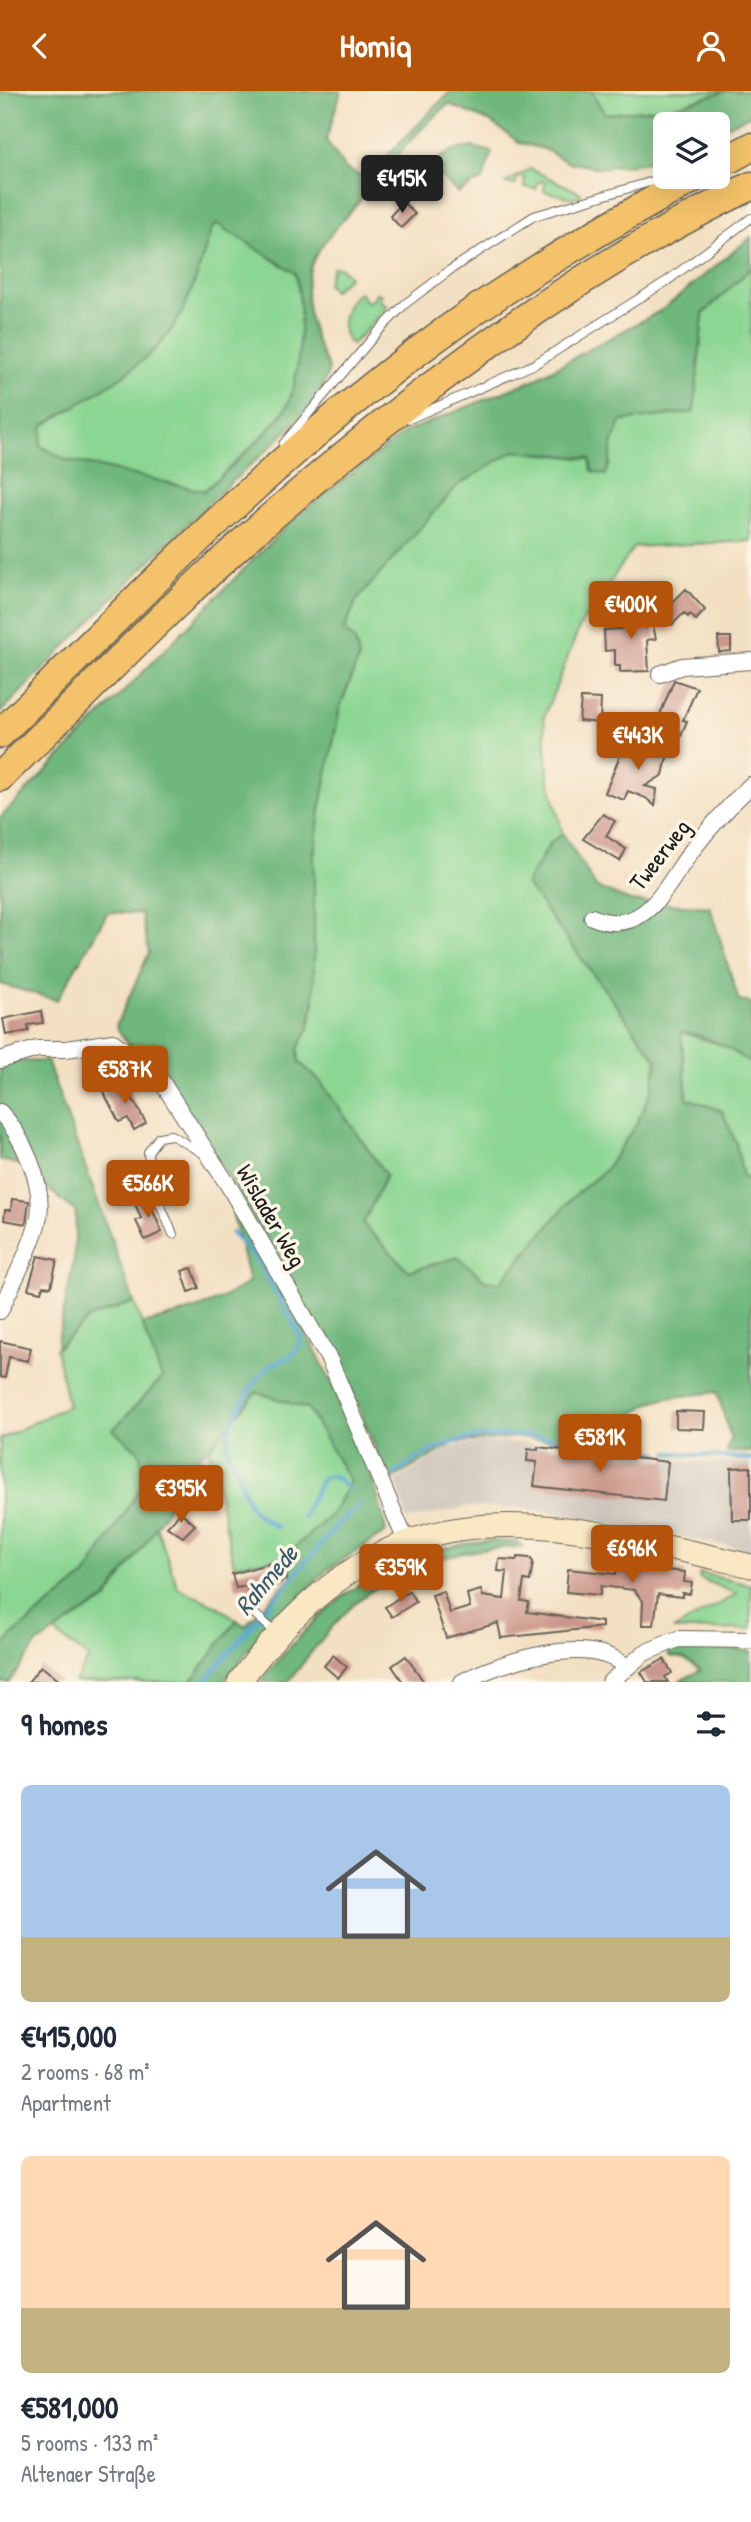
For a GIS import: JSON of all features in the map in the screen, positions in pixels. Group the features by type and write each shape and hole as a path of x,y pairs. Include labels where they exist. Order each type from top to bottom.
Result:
{"highway":[{"path":"730,158 751,145"},
{"path":"0,777 283,506 483,345 610,263 751,186"},
{"path":"0,734 202,535 343,411 479,307 567,251 675,189"}],"main road":[{"path":"239,1682 265,1625 341,1577 406,1541 482,1525 543,1526 666,1546 751,1566"}],"street":[{"path":"660,674 682,666 751,661"},
{"name":"Tweerweg","path":"592,917 609,924 629,921 648,909 667,891 690,853 720,814 751,785"},
{"name":"Wislader Weg","path":"0,1061 37,1049 66,1049 113,1042 158,1076 210,1157 330,1361 406,1541"},
{"path":"0,1112 10,1122 33,1163 39,1215 0,1311"},
{"path":"610,1682 644,1653 678,1639 751,1640"},
{"path":"463,1682 523,1658 568,1652 606,1654 626,1667"}],"lane":[{"path":"730,152 751,145"},
{"path":"279,449 405,303 450,270 534,216 653,181"},
{"path":"401,424 535,365 667,281 751,218"},
{"path":"283,506 390,432"},
{"path":"202,535 270,459"},
{"path":"173,1234 150,1181 148,1152 159,1137 171,1135 210,1157"},
{"path":"247,1607 265,1625"}],"shaded area":[{"path":"483,1442 524,1443 686,1462 751,1463 751,1550 527,1508 466,1507 407,1520 396,1481 450,1447"}],"green space":[{"path":"0,91 341,91 326,140 346,169 365,178 451,91 591,91 605,114 673,107 727,91 751,91 751,115 730,125 730,112 653,112 653,158 643,163 599,168 567,162 544,149 520,143 491,122 449,104 393,161 329,236 313,261 307,288 309,316 329,368 323,385 312,402 281,437 133,578 0,713","holes":["217,224 295,273 300,340 292,393 287,406 262,437 204,491 64,459 40,446 43,426 115,381 150,354 164,339 187,302 212,228"]},
{"path":"591,91 727,91 673,107 605,114"},
{"path":"473,147 492,152 483,179 458,193 439,175 439,158 454,150"},
{"path":"530,169 581,193 581,196 571,198 544,191 545,182 538,181 536,189 524,187 525,178 518,177 515,185 505,183"},
{"path":"218,224 295,272 300,302 300,340 292,393 282,414 262,437 204,491 64,459 40,446 43,426 115,381 150,354 164,339 187,301 212,228"},
{"path":"751,237 751,268 703,314 694,412 622,421 615,436 606,475 592,471 590,458 514,451 457,486 356,601 344,630 355,641 359,658 340,707 320,810 314,855 314,1001 309,1028 298,1049 299,1062 320,1081 386,1175 363,1224 409,1271 458,1257 486,1281 501,1282 573,1197 605,1170 636,1125 652,1090 657,1060 526,884 551,842 563,834 596,887 630,901 710,907 739,1001 751,1003 751,1064 718,1043 681,1032 687,1098 722,1111 736,1143 743,1178 751,1178 751,1452 726,1452 731,1439 717,1392 680,1396 643,1407 620,1428 607,1445 518,1437 454,1443 389,1481 343,1370 234,1185 162,1074 157,1043 128,1045 116,1026 149,953 141,914 108,912 57,1000 0,984 0,818 295,517 405,432 533,380 662,310"},
{"path":"333,267 340,267 349,277 333,291 327,284"},
{"path":"751,268 751,541 634,547 580,626 544,717 548,776 563,834 551,842 526,884 657,1060 652,1090 636,1125 605,1170 573,1197 501,1282 486,1281 458,1258 409,1272 363,1224 386,1175 320,1081 299,1062 298,1049 309,1028 314,1001 314,855 320,810 340,707 359,658 355,641 344,630 356,601 457,485 514,451 590,459 610,465 610,441 622,421 694,412 703,314"},
{"path":"360,292 366,302 373,300 376,293 381,294 381,303 388,306 352,345 344,333 344,317 349,303"},
{"path":"681,1032 730,1048 751,1064 751,1178 743,1178 736,1143 722,1111 687,1098"},
{"path":"0,1061 47,1061 134,1302 89,1318 56,1349 74,1260 76,1212 18,1164 0,1160"},
{"path":"227,1190 291,1304 335,1391 371,1476 386,1532 327,1570 253,1644 223,1682 191,1682 237,1620 245,1626 292,1576 283,1558 332,1514 350,1481 308,1409 256,1392 209,1449 201,1454 148,1540 105,1599 38,1643 9,1682 0,1682 0,1650 14,1634 85,1576 146,1479 139,1452 113,1430 162,1378 142,1324 211,1303 249,1282"},
{"path":"134,1302 162,1378 139,1452 146,1479 85,1576 14,1634 0,1650 0,1439 68,1406 56,1349 89,1318"},
{"path":"256,1392 308,1409 350,1481 332,1514 283,1558 234,1565 209,1449"},
{"path":"156,1526 178,1588 219,1607 237,1620 191,1682 74,1682 89,1658 54,1632 107,1599"},
{"path":"483,1541 517,1542 523,1547 463,1553 424,1564 388,1580 359,1600 326,1633 288,1682 260,1682 308,1628 356,1587 382,1571 412,1558"},
{"path":"700,1573 751,1585 751,1629 673,1630 737,1594 699,1578"},
{"path":"682,1646 751,1651 751,1682 678,1682 701,1670 685,1659 669,1656 667,1652"}],"building":[{"path":"403,202 415,214 401,228 390,216"},
{"path":"686,589 705,610 696,620 690,614 688,617 684,613 672,625 661,613"},
{"path":"626,607 645,607 646,627 652,621 656,639 647,640 649,671 620,672 620,666 615,666 615,650 605,651 604,630 621,629 620,618 626,618"},
{"path":"718,637 731,637 731,651 719,652"},
{"path":"674,680 697,688 683,720 687,721 681,736 657,722"},
{"path":"581,698 601,699 600,723 579,721"},
{"path":"625,743 652,753 656,744 669,749 663,775 645,786 657,789 655,806 646,798 628,791 624,800 605,793"},
{"path":"603,814 615,821 606,836 626,849 620,861 583,839"},
{"path":"41,1011 43,1023 28,1025 29,1031 6,1035 3,1019"},
{"path":"124,1083 146,1123 134,1130 128,1118 119,1122 104,1093"},
{"path":"148,1198 162,1232 145,1240 136,1221 141,1218 135,1204"},
{"path":"12,1199 29,1201 26,1224 4,1220 5,1210 11,1210"},
{"path":"38,1256 57,1260 51,1287 43,1286 41,1292 28,1289"},
{"path":"192,1268 199,1288 189,1292 182,1271"},
{"path":"0,1341 31,1348 28,1361 9,1357 5,1378 0,1377"},
{"path":"676,1411 705,1412 704,1429 676,1428"},
{"path":"538,1447 668,1462 664,1501 534,1486 537,1462 527,1461 528,1449 538,1450"},
{"path":"751,1467 751,1520 732,1520 731,1468"},
{"path":"181,1512 195,1525 183,1537 167,1527"},
{"path":"518,1557 530,1558 533,1562 530,1581 524,1580 521,1601 529,1602 527,1612 602,1622 602,1627 501,1638 498,1623 446,1638 432,1595 443,1591 450,1613 470,1607 467,1594 481,1590 483,1596 504,1599 507,1572 498,1571 499,1559 516,1560"},
{"path":"282,1560 287,1579 269,1588 248,1593 247,1586 236,1588 232,1574"},
{"path":"617,1565 685,1572 684,1582 692,1583 690,1594 682,1593 682,1597 658,1594 654,1625 642,1625 643,1601 634,1590 601,1586 600,1595 566,1592 568,1569 616,1574"},
{"path":"409,1591 416,1602 392,1617 385,1607"},
{"path":"333,1655 347,1667 338,1678 324,1666"},
{"path":"406,1656 424,1682 403,1682 392,1666"},
{"path":"664,1659 672,1673 665,1677 668,1682 647,1682 641,1672"},
{"path":"41,1666 61,1682 28,1682"}],"waterway":[{"path":"232,1233 257,1260 301,1341 294,1353 264,1371 237,1412 227,1439 230,1455 248,1503 255,1513 277,1527"},
{"name":"Rahmede","path":"395,1474 419,1457 467,1439 516,1435 596,1443"},
{"name":"Rahmede","path":"614,1446 658,1453"},
{"name":"Rahmede","path":"668,1453 751,1459"},
{"path":"303,1517 322,1478 333,1476 348,1488"},
{"name":"Rahmede","path":"204,1682 340,1522 360,1505"}]}
